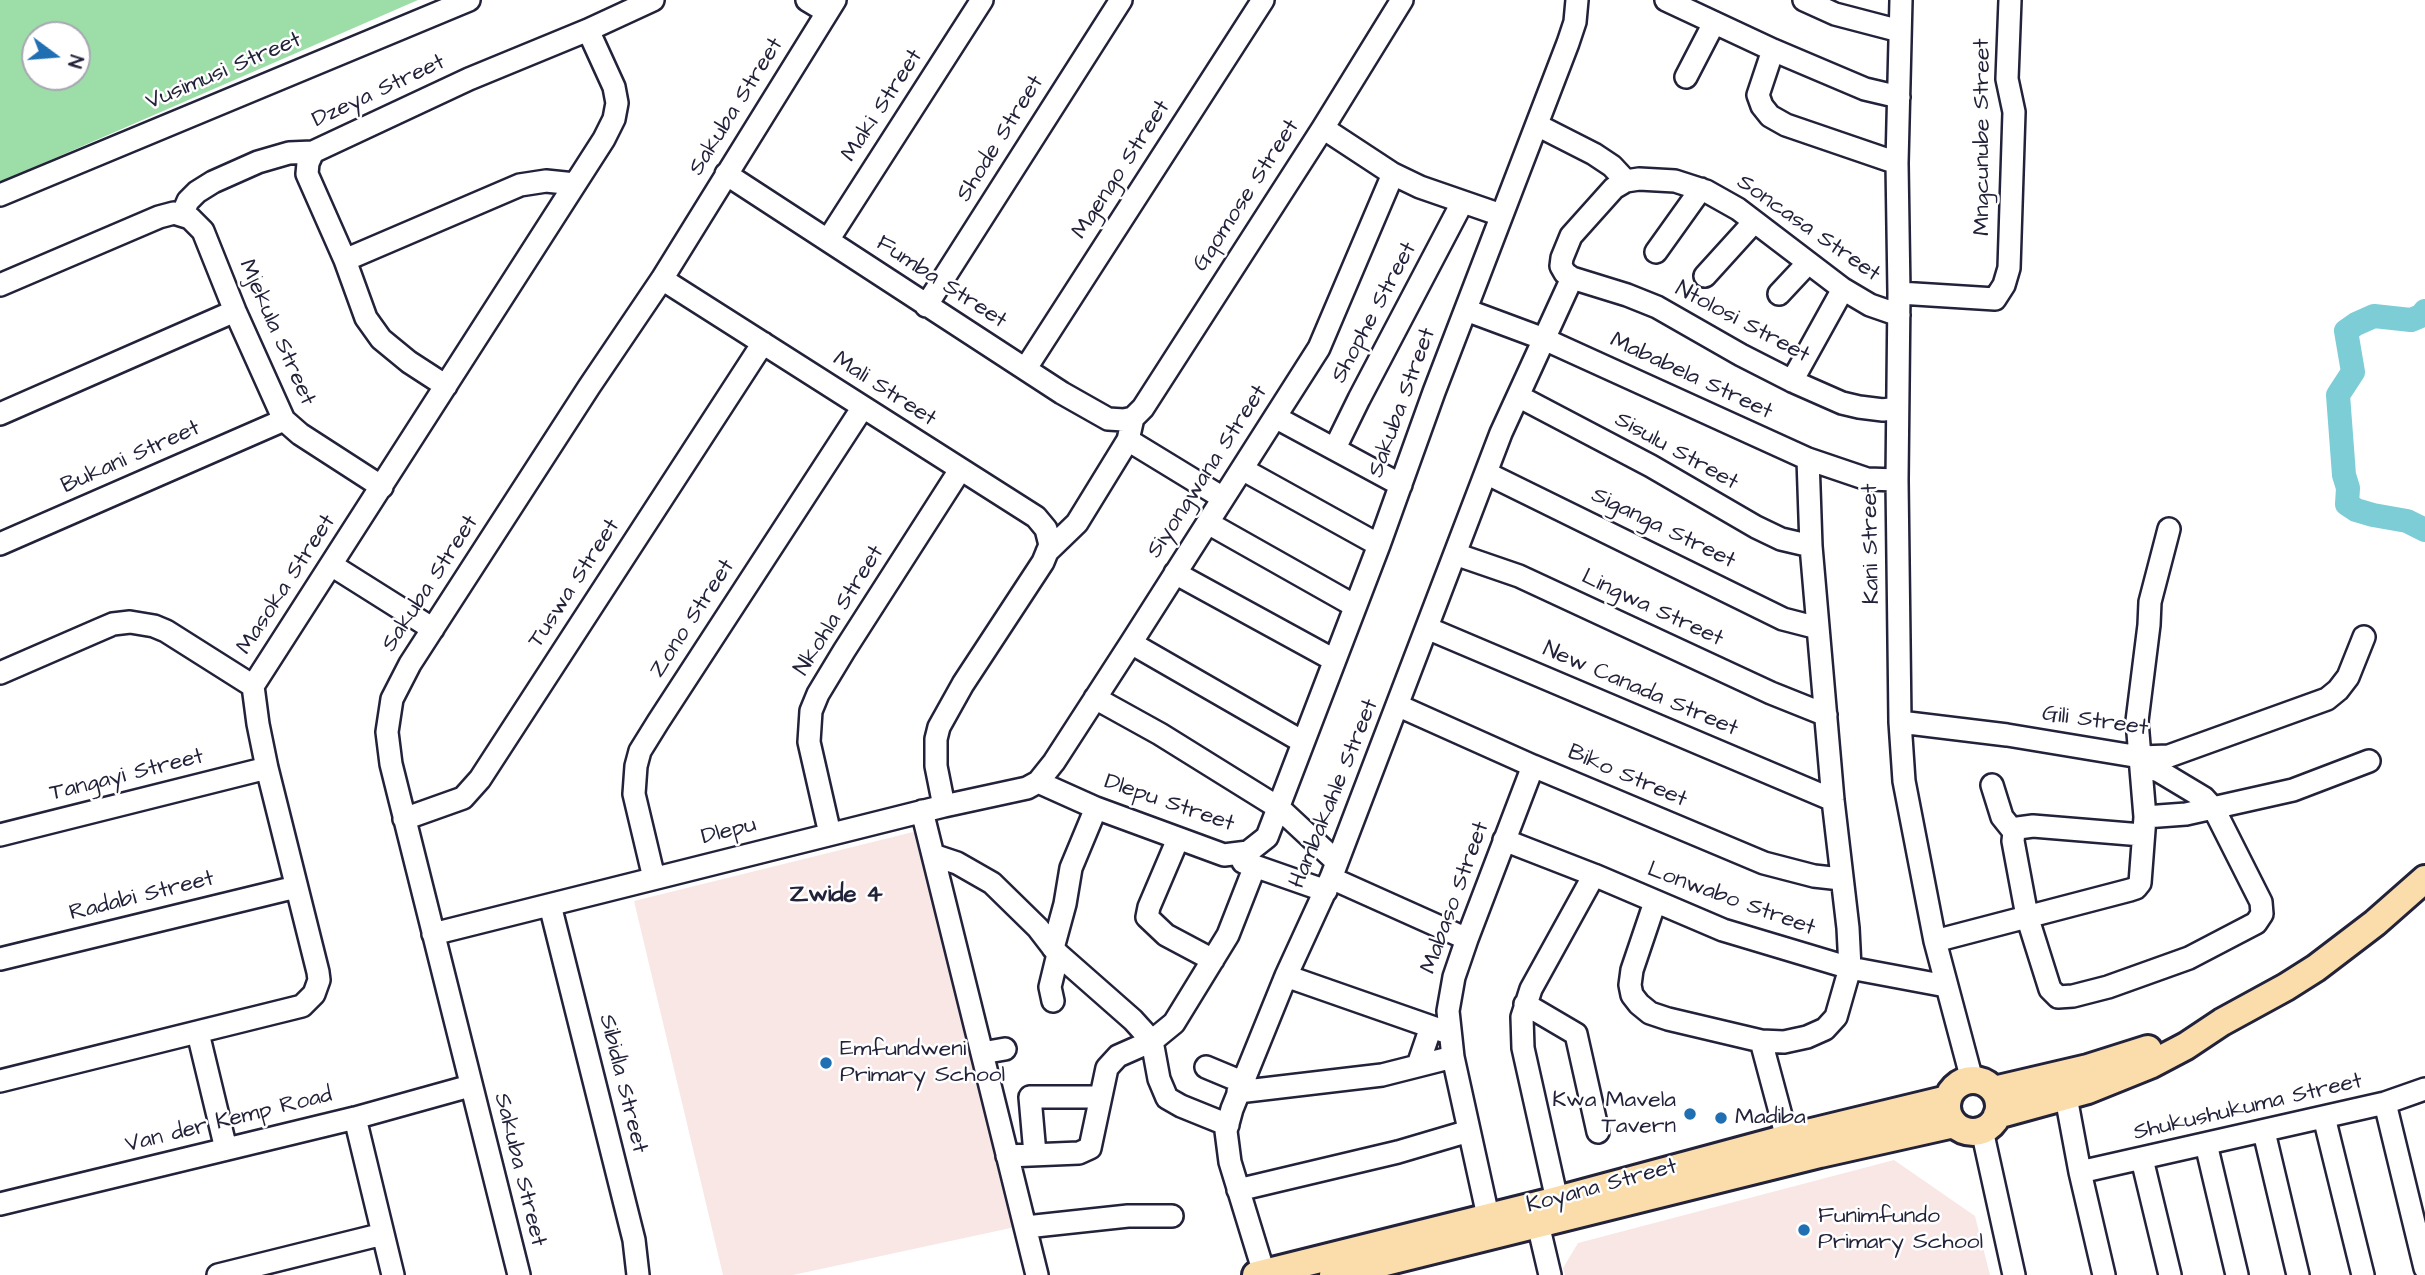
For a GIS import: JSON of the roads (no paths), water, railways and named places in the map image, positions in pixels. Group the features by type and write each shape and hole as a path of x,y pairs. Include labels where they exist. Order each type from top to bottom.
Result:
{"main road":[{"path":"2222,1022 1986,1104 1969,1132 1951,1112 1956,1086 1986,1104 2066,1097 2150,1065 2203,1037 2222,1022 2316,968 2375,923 2425,879"},
{"name":"Koyana Street","path":"1260,1274 1557,1200 1787,1138 1951,1112"},
{"name":"Koyana Street","path":"1333,1275 1538,1224 1951,1112"}],"street":[{"name":"Vusimusi Street","path":"0,195 470,0"},
{"name":"Dzeya Street","path":"446,386 409,362 381,339 366,318 345,260 307,174 313,152 469,79 653,0"},
{"path":"807,0 831,6"},
{"name":"Maki Street","path":"828,240 982,0"},
{"name":"Shode Street","path":"926,306 1121,0"},
{"name":"Mgengo Street","path":"1027,368 1263,0"},
{"name":"Gqomose Street","path":"1133,418 1152,394 1402,0"},
{"name":"Sakuba Street","path":"1276,816 1568,43 1575,22 1577,0"},
{"path":"1666,0 1865,89 1899,97"},
{"path":"1804,0 1835,14 1900,31"},
{"name":"Kani Street","path":"1901,0 1897,163 1897,480 1900,722 1904,781 1946,986 1986,1104 2014,1275"},
{"name":"Mngcunube Street","path":"1899,293 1994,299 2004,285 2010,268 2014,112 2007,79 2010,0"},
{"name":"Sakuba Street","path":"519,1275 404,819 389,751 389,718 398,685 433,628 662,279 831,6"},
{"path":"1686,77 1714,23"},
{"name":"Masoka Street","path":"0,1081 302,1006 314,994 319,980 318,972 267,768 253,686 604,139 614,119 617,103 614,87 588,30"},
{"path":"1773,50 1758,95 1770,116 1786,125 1897,163"},
{"path":"1537,125 1594,154 1612,166 1626,181 1614,188 1571,236 1561,267 1568,275"},
{"path":"1323,128 1393,174 1462,203 1501,215"},
{"path":"0,285 136,225 178,214 197,191 258,162 289,153 313,152"},
{"name":"Fumba Street","path":"726,174 926,306 1108,419 1117,421 1133,418"},
{"name":"Siyongwana Street","path":"1038,782 1054,762 1319,348 1393,174"},
{"name":"Soncasa Street","path":"1626,181 1655,179 1701,188 1738,209 1843,289 1870,305 1899,315"},
{"path":"345,260 520,185 546,181 575,184"},
{"path":"1656,252 1701,188"},
{"name":"Shophe Street","path":"1335,448 1462,203"},
{"name":"Mjekula Street","path":"178,214 198,223 203,231 234,311 284,420 300,435 382,487"},
{"path":"1705,276 1754,222"},
{"path":"1779,294 1808,263"},
{"name":"Hambakahle Street","path":"1260,1274 1228,1152 1228,1125 1240,1087 1286,976 1331,877 1399,706 1486,473 1544,339 1568,275"},
{"name":"Ntolosi Street","path":"1568,275 1657,307 1792,381 1859,407 1883,410 1897,408"},
{"name":"Mali Street","path":"662,279 1042,523 1050,545 1045,557"},
{"path":"1792,381 1843,289"},
{"name":"Mababela Street","path":"1466,310 1544,339 1808,460 1867,479 1897,480"},
{"path":"0,414 234,311"},
{"name":"Tuswa Street","path":"404,819 463,798 481,779 763,343"},
{"name":"Sisulu Street","path":"1518,396 1651,466 1756,527 1781,539 1811,546"},
{"name":"Zono Street","path":"654,878 634,794 640,751 863,407"},
{"path":"1275,417 1401,485"},
{"path":"944,806 936,766 939,727 963,684 1045,557 1077,523 1128,440 1133,418"},
{"name":"Bukani Street","path":"0,544 284,420"},
{"path":"1128,440 1223,498"},
{"path":"1655,902 1632,971 1632,995 1650,1013 1761,1041 1784,1042 1807,1037 1825,1029 1836,1017 1850,968 1848,928 1833,800 1818,628 1811,546 1808,460"},
{"path":"1242,469 1379,545"},
{"name":"Nkohla Street","path":"830,834 809,742 811,711 838,661 960,470"},
{"name":"Siganga Street","path":"1486,473 1783,619 1818,628"},
{"path":"1208,523 1355,606"},
{"path":"1935,940 2136,888 2142,877 2144,826 2137,721 2150,625 2150,602 2169,529"},
{"name":"Lingwa Street","path":"1455,554 1519,576 1771,693 1826,715"},
{"path":"332,566 433,628"},
{"path":"1175,573 1334,660"},
{"path":"0,673 113,624 130,622 143,623 166,631 253,686"},
{"name":"New Canada Street","path":"1427,628 1833,800"},
{"name":"Gili Street","path":"1900,722 1995,736 2007,735 2141,763 2169,756 2327,699 2348,677 2364,637"},
{"path":"1131,643 1303,743"},
{"path":"1095,698 1172,741 1276,816 1331,877"},
{"name":"Biko Street","path":"1399,706 1533,766 1764,863 1814,876 1841,879"},
{"path":"2141,763 2204,798 2214,809 2261,902 2262,914 2256,923 2189,958 2148,975 2064,998 2058,997 2050,989 2027,916 2013,841 2014,832 2018,828 2144,826 2179,815 2214,809 2293,790 2369,761"},
{"name":"Mabaso Street","path":"1488,1216 1452,1057 1440,1030 1467,939 1533,766"},
{"name":"Tangayi Street","path":"0,835 267,768"},
{"name":"Dlepu","path":"433,934 922,811 1027,788 1038,782"},
{"name":"Dlepu Street","path":"1038,782 1096,808 1224,855 1241,854 1255,849 1267,837 1276,816"},
{"path":"1992,785 2002,817 2014,832"},
{"path":"1053,1001 1051,987 1071,867 1096,808"},
{"path":"922,811 1037,1275"},
{"path":"1178,839 1147,917 1166,935 1213,960"},
{"name":"Lonwabo Street","path":"1504,840 1724,930 1850,968 1946,986"},
{"path":"933,855 957,863 992,883 1038,928 1056,951 1118,1006 1152,1041 1159,1079 1167,1098 1228,1125"},
{"path":"1224,855 1255,866 1331,877 1467,939"},
{"path":"1007,1156 1087,1151 1091,1143 1103,1077 1113,1059 1125,1051 1152,1041 1174,1023 1233,924 1255,866"},
{"path":"1557,1200 1521,1031 1525,1004 1594,875"},
{"name":"Radabi Street","path":"0,959 296,887"},
{"name":"Sibidla Street","path":"550,905 634,1240 638,1275"},
{"path":"1286,976 1440,1030 1418,1065"},
{"path":"1525,1004 1576,1034 1598,1132"},
{"path":"198,1033 226,1149"},
{"path":"1761,1041 1787,1138"},
{"path":"982,1053 1005,1049"},
{"path":"1206,1067 1240,1087 1374,1076 1452,1057"},
{"name":"Van der Kemp Road","path":"0,1204 355,1118 470,1086"},
{"name":"Shukushukuma Street","path":"2080,1172 2385,1103 2425,1089"},
{"path":"1035,1154 1030,1090 1099,1097"},
{"path":"2066,1097 2104,1275"},
{"path":"2385,1103 2425,1268"},
{"path":"2324,1117 2363,1275"},
{"path":"355,1118 393,1275"},
{"path":"1238,1190 1398,1152 1469,1131"},
{"path":"2264,1132 2298,1275"},
{"path":"2206,1144 2237,1275"},
{"path":"2142,1159 2170,1275"},
{"path":"1026,1227 1128,1216 1172,1216"},
{"path":"1538,1224 1550,1275"},
{"path":"218,1275 383,1234"}],"waterway":[{"path":"2425,311 2411,320 2374,316 2346,331 2353,372 2338,395 2344,475 2348,488 2347,504 2356,510 2407,521 2425,530"}],"place":[{"name":"Emfundweni Primary School","path":"826,1063"},
{"name":"Kwa Mavela Tavern","path":"1690,1114"},
{"name":"Madiba","path":"1721,1118"},
{"name":"Funimfundo Primary School","path":"1804,1230"}],"district":[{"name":"Zwide 4","path":"836,896"}]}
